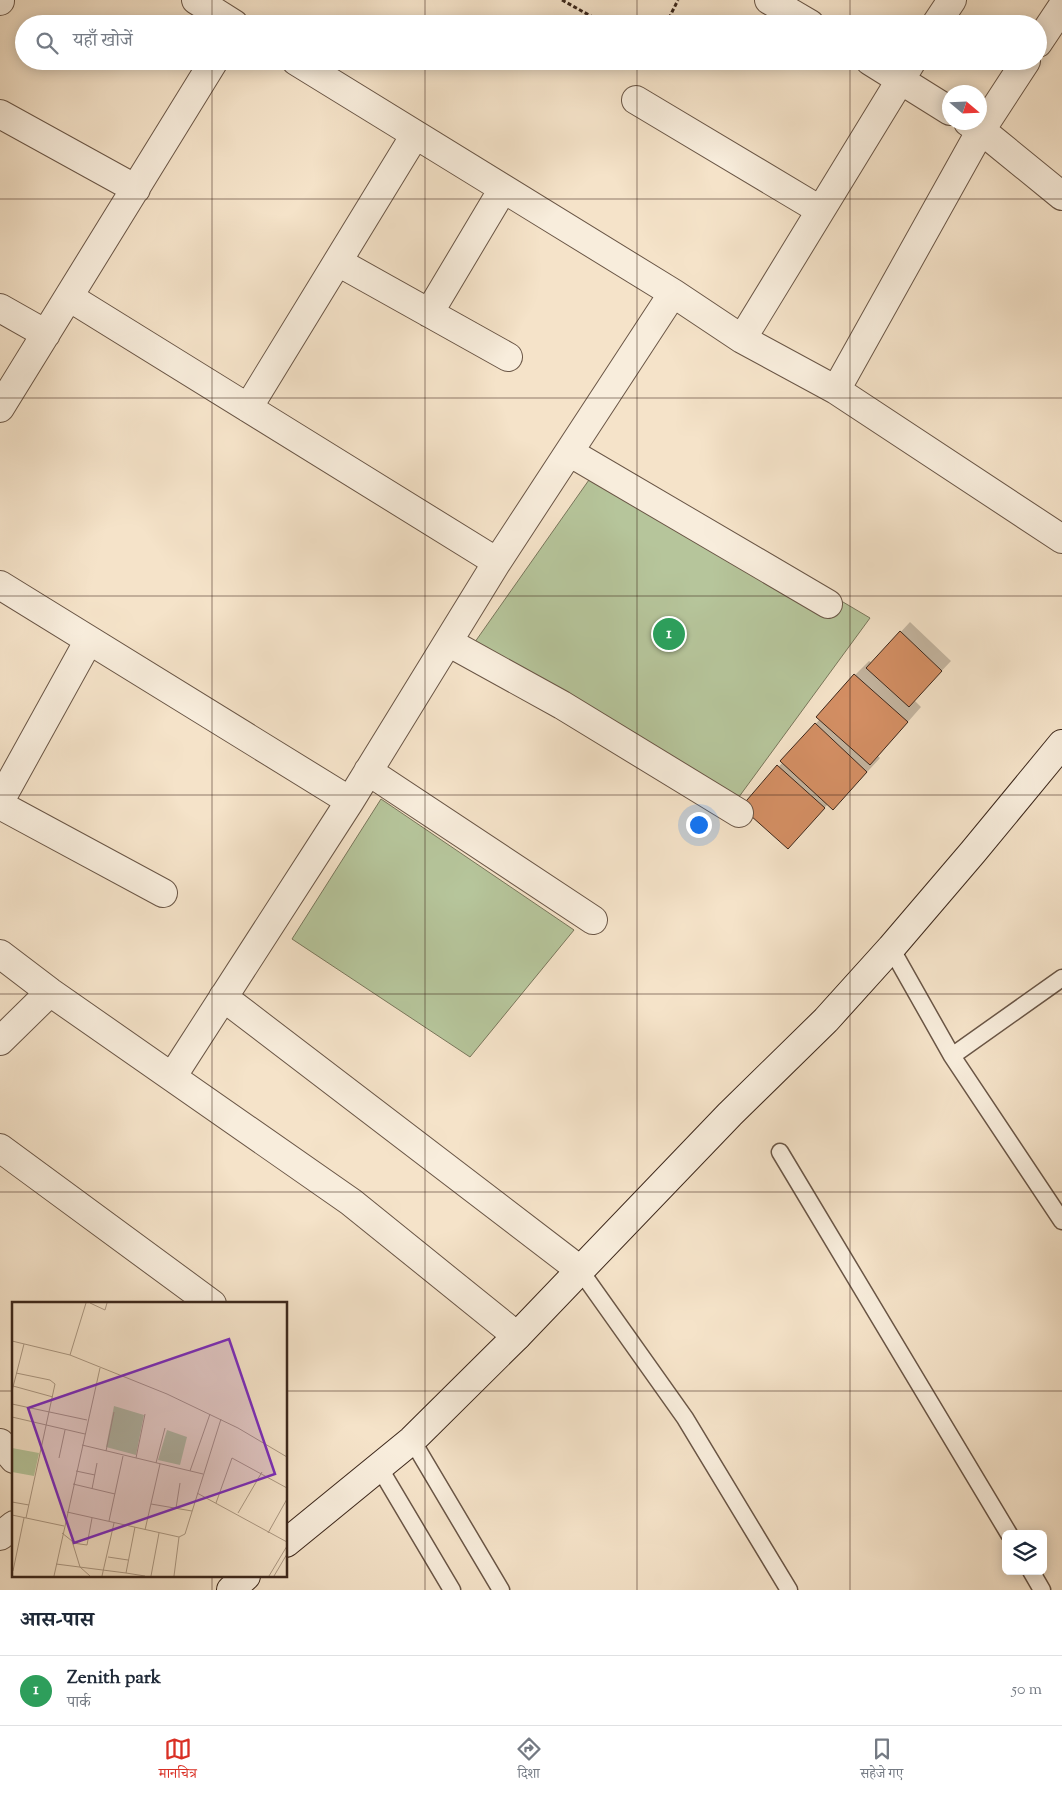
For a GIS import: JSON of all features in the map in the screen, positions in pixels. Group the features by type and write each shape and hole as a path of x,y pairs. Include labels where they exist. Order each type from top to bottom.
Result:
{"street":[{"path":"196,0 220,15"},
{"path":"769,0 795,15"},
{"path":"942,15 952,0"},
{"path":"1047,30 1062,7"},
{"path":"0,408 209,70"},
{"path":"311,70 673,293 742,339 836,390 1062,539"},
{"path":"742,339 906,70 942,104"},
{"path":"987,110 1019,70"},
{"path":"636,100 820,210"},
{"path":"0,114 136,189"},
{"path":"836,390 972,130"},
{"path":"979,130 1062,196"},
{"path":"248,408 416,135"},
{"path":"430,313 503,189"},
{"path":"338,262 508,358"},
{"path":"172,1076 350,801 497,562 673,293"},
{"path":"69,297 497,562"},
{"path":"0,308 46,334"},
{"path":"569,452 828,604"},
{"path":"0,585 350,801"},
{"path":"89,640 0,803 163,893"},
{"path":"448,642 562,705 739,813"},
{"path":"288,1541 412,1440 516,1336 730,1114 826,1020 891,948 1062,744"},
{"path":"368,771 593,920"},
{"path":"0,954 50,992 351,1202 516,1336"},
{"path":"0,1041 50,992"},
{"path":"223,997 580,1270"},
{"path":"0,1148 209,1302"},
{"path":"0,1443 12,1457"},
{"path":"0,1536 12,1527"},
{"path":"231,1590 244,1578"}],"lane":[{"path":"891,948 952,1056 1059,1210"},
{"path":"952,1056 1062,978"},
{"path":"780,1152 1007,1530"},
{"path":"580,1270 684,1418 790,1590"},
{"path":"412,1440 501,1590"},
{"path":"380,1467 452,1590"},
{"path":"1033,1575 1042,1590"}],"path":[{"path":"562,0 589,15"},
{"path":"670,15 678,0"}],"green space":[{"path":"603,460 870,618 733,805 470,649"},
{"path":"381,799 574,930 470,1057 292,939"}],"building":[{"path":"900,631 942,671 909,707 866,668"},
{"path":"854,674 908,722 870,765 816,717"},
{"path":"815,723 867,772 833,810 780,761"},
{"path":"777,765 825,808 788,849 741,807"}],"place":[{"name":"Zenith park","path":"669,634"}]}
